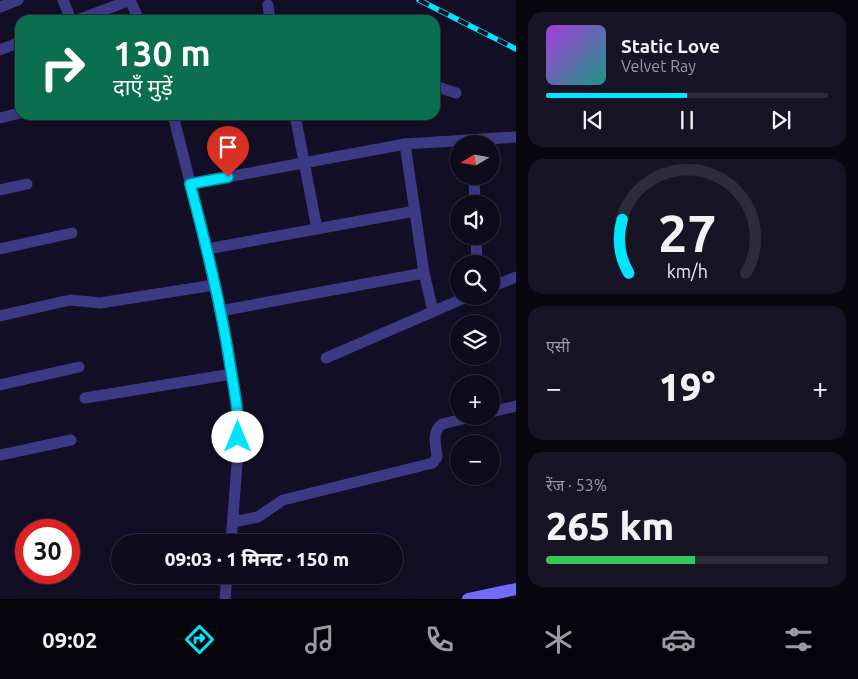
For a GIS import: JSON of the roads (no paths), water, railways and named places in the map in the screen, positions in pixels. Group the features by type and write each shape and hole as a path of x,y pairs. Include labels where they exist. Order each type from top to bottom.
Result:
{"street":[{"path":"0,7 18,0"},
{"path":"63,0 69,15"},
{"path":"91,15 130,0 137,15"},
{"path":"268,5 269,15"},
{"path":"0,50 15,44"},
{"path":"440,88 456,93"},
{"path":"0,118 15,114"},
{"path":"176,120 190,184 207,248 237,402 238,424 232,534"},
{"path":"296,120 316,229"},
{"path":"190,184 405,144 516,137"},
{"path":"405,144 424,274 433,311"},
{"path":"0,190 27,184"},
{"path":"207,248 415,211"},
{"path":"0,249 72,233"},
{"path":"220,311 424,274"},
{"path":"500,283 516,277"},
{"path":"0,316 70,300 96,304 214,285"},
{"path":"326,358 450,304"},
{"path":"0,385 79,367"},
{"path":"85,398 232,374"},
{"path":"500,410 516,406"},
{"path":"233,522 258,517 283,500 433,463 438,457 435,435 442,424 450,422"},
{"path":"0,455 71,440"},
{"path":"225,599 226,584"},
{"path":"468,599 516,588"}],"railway":[{"path":"419,0 516,49"}]}
